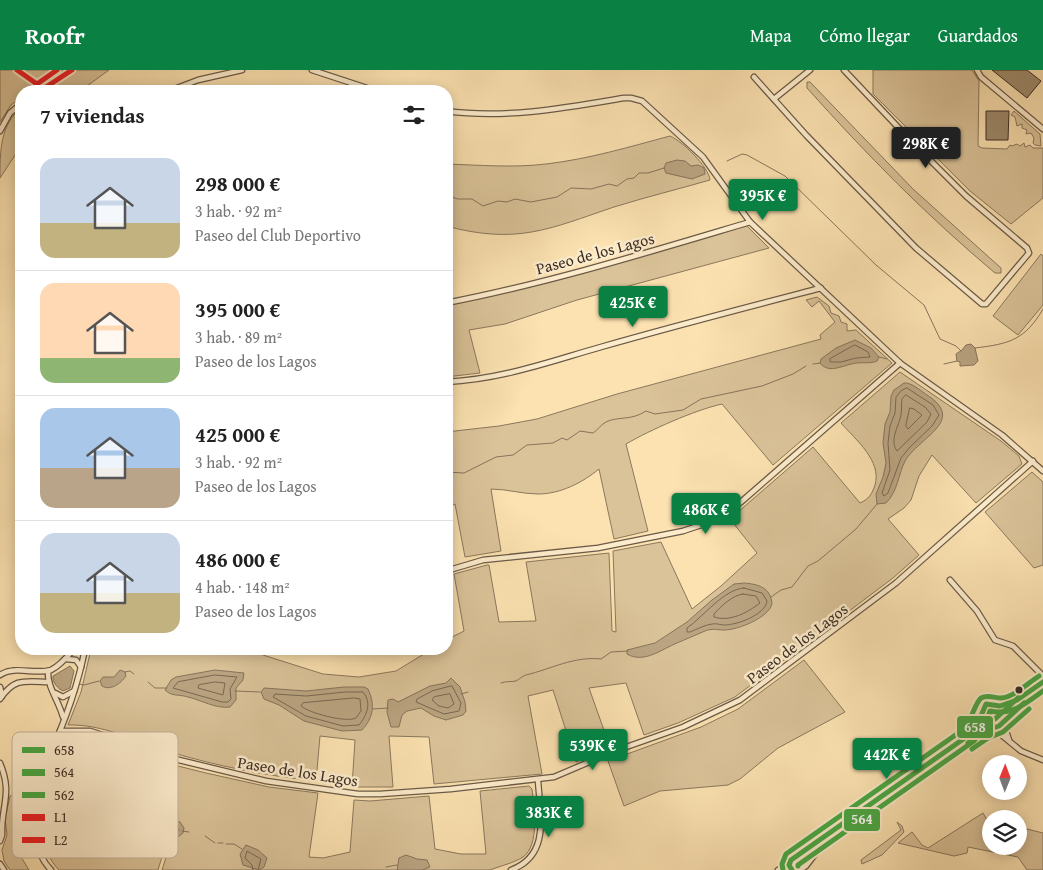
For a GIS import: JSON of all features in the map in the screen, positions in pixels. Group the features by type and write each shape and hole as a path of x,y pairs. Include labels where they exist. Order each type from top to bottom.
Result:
{"street":[{"path":"49,85 72,70"},
{"path":"185,85 242,70"},
{"path":"312,70 358,85"},
{"path":"774,98 810,70"},
{"path":"754,78 806,135 916,248 982,304 986,304 1029,252 1027,248 966,196 844,70"},
{"path":"977,70 981,76 1043,129"},
{"path":"453,111 530,112 585,106 624,98 636,99 642,102 704,157 750,222 900,363 1002,435 1043,471"},
{"path":"0,132 10,113 15,109"},
{"name":"Paseo de los Lagos","path":"453,302 580,272 750,222"},
{"path":"453,381 489,378 534,368 600,347 821,288"},
{"path":"453,569 483,560 607,546 683,531 713,522 724,516 741,502 900,363"},
{"name":"Paseo de los Lagos","path":"178,760 266,780 358,794 380,794 538,780 564,774 615,751 683,727 740,700 896,583 1033,461"},
{"path":"950,580 976,611 995,640 1013,646 1043,676"},
{"path":"0,675 11,671 48,671 69,655"},
{"path":"60,732 84,655"},
{"path":"65,659 73,658 81,667"},
{"path":"48,671 47,682 54,692 64,719"},
{"path":"1,698 8,688 16,682 47,682"},
{"path":"1043,682 1017,700 1000,706 988,704 983,707 980,713 982,723 992,728 1021,751 1043,760"},
{"path":"0,687 1,698"},
{"path":"800,870 819,849 984,730 992,728 1043,689"},
{"path":"54,692 63,697 74,691"},
{"path":"1000,706 1003,710 1003,720 1009,741"},
{"path":"778,870 969,734 980,719"},
{"name":"Paseo de los Lagos","path":"60,732 93,732"},
{"path":"0,763 7,779 0,841"},
{"path":"511,870 526,863 537,847 541,816 538,780"},
{"path":"0,806 6,798"},
{"path":"804,851 809,854 809,870"},
{"path":"42,858 51,870"},
{"path":"789,862 792,870"},
{"path":"0,864 4,870"}],"shaded area":[{"path":"0,70 63,70 40,85 15,85 15,102 0,122"},
{"path":"77,70 109,70 88,85 55,85"},
{"path":"873,70 972,70 979,81 978,146 982,148 1007,149 1010,145 1017,144 1020,146 1024,143 1025,147 1030,145 1033,148 1043,148 1043,198 1011,224 970,191 873,94"},
{"path":"807,82 810,82 913,189 1001,268 1001,273 995,273 898,184 807,88"},
{"path":"1014,111 1040,134 1041,146 1033,143 1034,138 1031,133 1026,134 1027,130 1022,128 1022,124 1017,126 1015,117 1011,115"},
{"path":"14,115 15,155 0,178 0,158 5,131"},
{"path":"670,136 694,155 705,168 710,180 532,232 493,234 453,228 453,164 509,166 546,164 593,156"},
{"path":"746,225 769,248 577,300 505,324 469,330 480,373 453,376 453,303 550,282"},
{"path":"1041,254 1043,256 1043,305 1018,335 993,316"},
{"path":"817,297 829,306 831,313 839,316 841,322 847,324 847,331 856,330 892,363 773,465 722,404 711,407 673,421 626,444 648,531 614,539 599,469 578,483 554,492 532,494 491,489 501,551 465,557 455,504 453,505 453,431 537,419 617,394 821,339 820,335 835,322 819,301 812,307 806,300"},
{"path":"900,372 1001,441 1019,456 1022,464 976,503 932,455 919,476 911,500 904,508 888,519 919,555 893,578 735,697 678,723 644,735 626,683 589,688 610,747 576,762 553,690 528,696 542,774 434,784 429,737 389,736 393,787 352,787 355,740 320,736 316,781 224,766 178,754 178,732 113,732 94,727 68,725 81,692 90,655 263,655 323,674 359,677 396,671 422,655 453,655 453,636 464,631 454,574 487,565 489,565 499,622 536,621 526,562 609,553 612,631 616,632 613,551 661,542 692,609 721,586 757,553 730,519 813,447 860,503 870,496 875,485 875,468 866,451 841,423"},
{"path":"1032,472 1043,482 1043,565 1034,568 985,512"},
{"path":"804,660 845,712 778,748 740,779 728,785 660,791 624,806 608,761 701,727 738,709"},
{"path":"178,766 269,787 318,793 309,857 323,858 350,852 354,800 370,801 429,796 435,849 461,854 486,854 480,791 529,786 532,789 535,825 532,844 523,857 490,870 162,870 166,858 178,858"},
{"path":"12,795 12,858 22,858 29,870 10,870 4,861 2,850 7,835 5,819 10,796"},
{"path":"982,814 982,850 968,847 967,853 954,856 898,843 912,832 922,845 928,848"},
{"path":"897,822 902,826 904,832 882,855 862,864 861,860 901,830"},
{"path":"1027,829 1043,833 1043,870 1027,870 1018,857 1008,855 1027,855"},
{"path":"50,858 162,858 158,870 59,870"}],"water":[{"path":"677,160 685,161 691,166 698,165 704,168 705,174 692,179 666,173 664,168 666,163"},
{"path":"855,340 871,348 879,357 877,361 832,369 820,363 821,359 836,348"},
{"path":"971,344 975,348 978,361 974,365 960,366 956,354 966,345"},
{"path":"904,383 916,387 938,404 942,413 941,421 936,429 905,461 890,498 886,503 877,504 876,494 886,463 883,443 885,424 890,412 891,396 894,390"},
{"path":"734,584 754,584 766,590 771,598 772,604 769,609 759,618 737,628 708,630 646,656 633,657 627,654 627,650 655,643 687,622"},
{"path":"70,666 74,671 70,688 63,691 53,681 53,676"},
{"path":"120,670 125,672 126,676 121,682 109,688 102,686 100,681 103,677 114,677"},
{"path":"215,670 244,673 243,680 236,688 236,700 230,707 214,706 165,690 171,680 176,677"},
{"path":"451,678 460,687 465,702 466,711 463,715 446,720 434,716 421,708 407,711 402,715 399,727 391,727 387,712 388,700 393,699 398,702 430,686 446,683"},
{"path":"364,687 368,689 372,700 372,710 369,720 362,730 342,731 304,721 279,705 264,699 261,692 264,688 306,691"},
{"path":"178,822 184,828 183,833 178,837"},
{"path":"246,845 258,850 267,858 264,867 259,870 243,865 240,854"},
{"path":"406,855 427,860 430,867 422,870 397,870 399,858"}],"building":[{"path":"992,70 1027,70 1041,81 1027,98"},
{"path":"986,111 1009,111 1008,140 986,140"}],"waterway":[{"path":"727,161 742,154 747,155 785,176 876,265 924,305 940,339 956,346 961,351"},
{"path":"453,197 472,199 483,206 498,201 507,202 515,199 531,202 557,197 571,188 591,189 609,184 617,186 627,179 634,178 639,173 648,173 664,168"},
{"path":"975,348 997,345 1015,339 1030,328 1043,309"},
{"path":"879,357 887,359"},
{"path":"944,364 957,361"},
{"path":"813,364 820,363"},
{"path":"453,472 464,473 496,457 513,455 527,445 553,443 562,438 567,440 580,431 593,433 604,423 611,420 635,416 646,411 655,414 683,410 701,399 762,386 793,374 806,366"},
{"path":"771,597 781,590 792,587 808,566 818,561 856,529 877,504"},
{"path":"501,683 516,681 525,675 572,661 601,659 611,652 628,651"},
{"path":"125,672 130,671 134,674"},
{"path":"79,684 84,685 99,681"},
{"path":"148,682 155,688 167,688"},
{"path":"235,691 260,692"},
{"path":"461,694 468,692"},
{"path":"373,709 388,708"},
{"path":"182,831 189,832"},
{"path":"205,836 215,843"},
{"path":"218,843 223,843"},
{"path":"226,844 234,844 242,849"},
{"path":"386,867 397,865"}],"transit line":[{"name":"L2","path":"17,70 37,84 57,70"},
{"name":"L1","path":"49,85 72,70"},
{"name":"562","path":"783,870 782,864 786,854 964,729 981,698 986,696 1006,697 1039,676"},
{"name":"658","path":"792,870 789,865 791,860 969,735 978,723 986,704 1000,706 1017,700 1043,682"},
{"name":"564","path":"798,866 974,741 984,727 990,711 1005,712 1012,710 1025,704 1043,691"},
{"name":"562","path":"964,737 980,725 995,719 1019,697"},
{"name":"658","path":"968,743 984,731 999,726 1024,703"},
{"name":"564","path":"972,749 988,738 1003,732 1029,709"}]}
